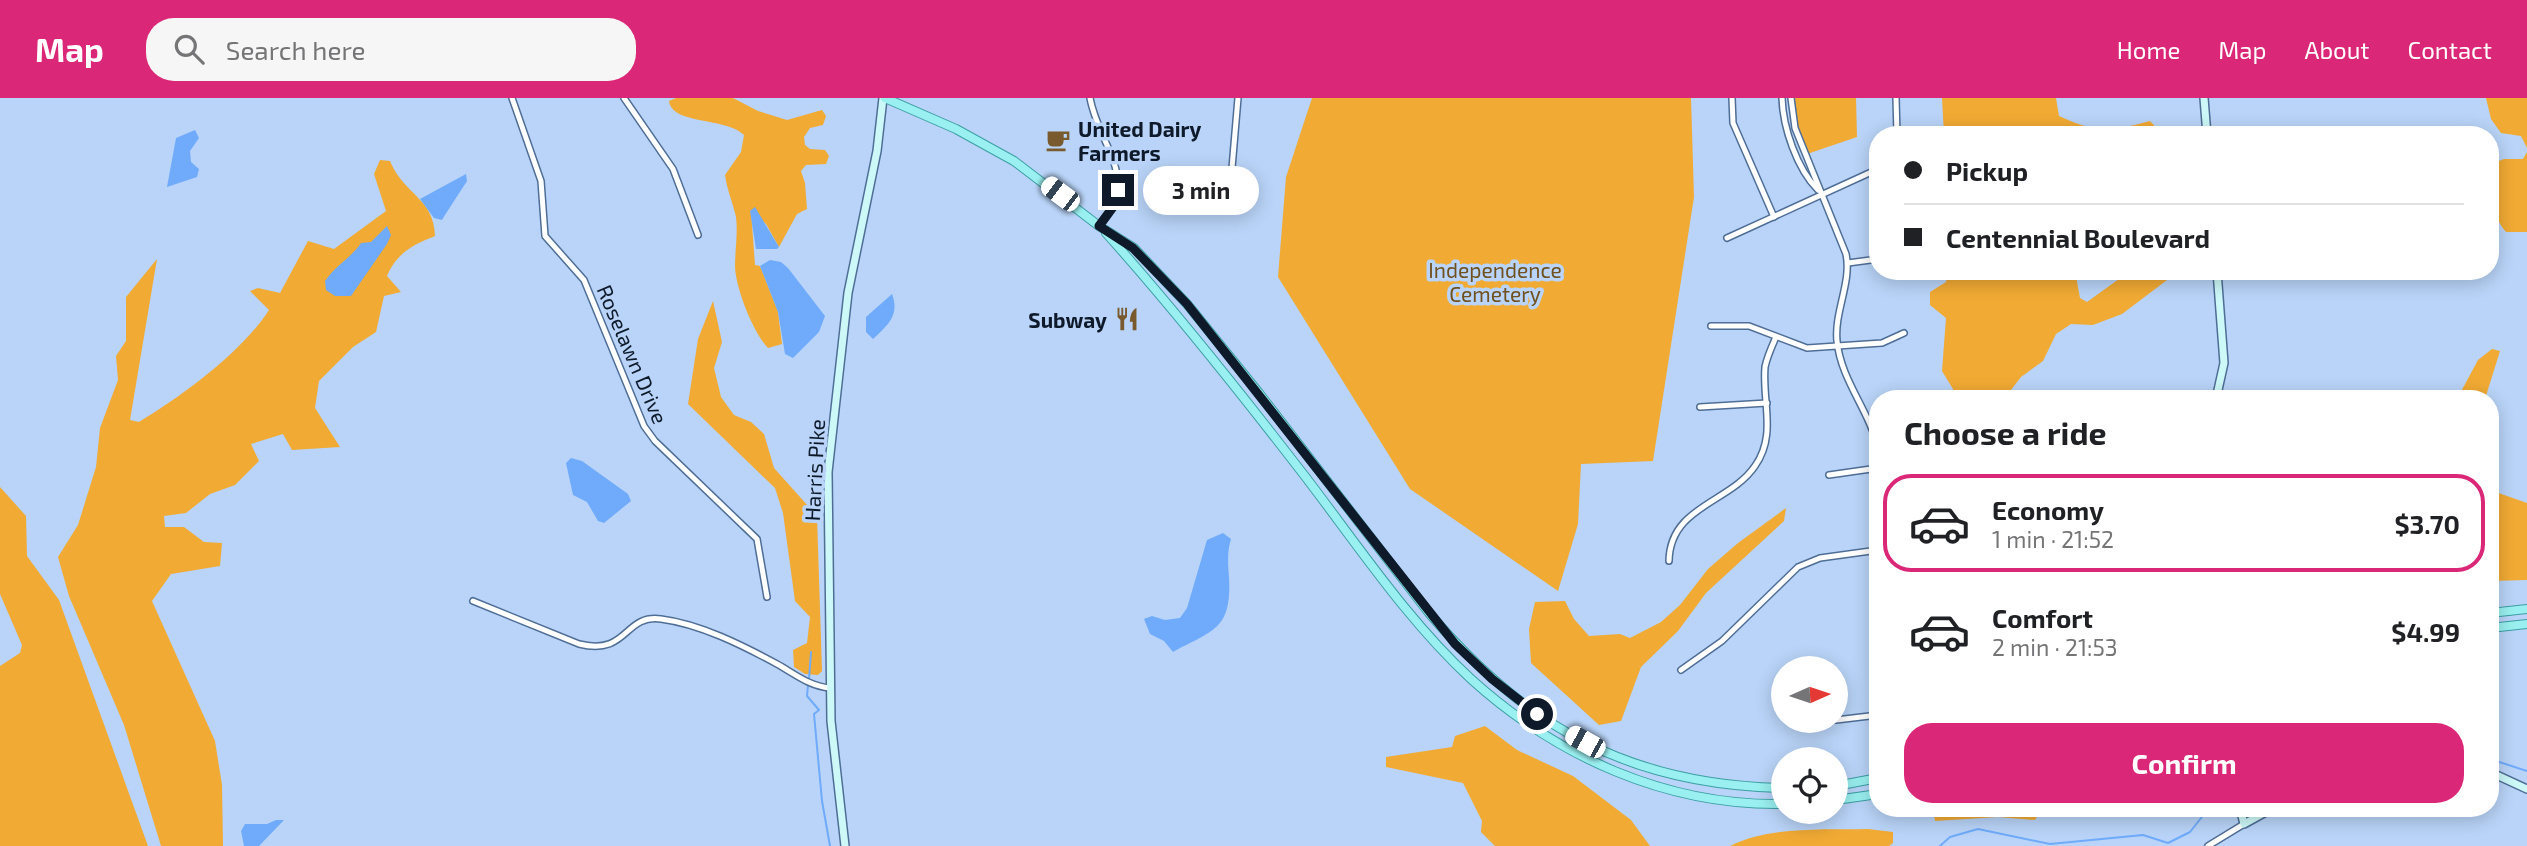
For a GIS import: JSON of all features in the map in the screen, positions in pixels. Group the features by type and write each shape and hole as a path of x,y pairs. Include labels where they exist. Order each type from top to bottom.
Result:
{"main road":[{"path":"884,98 1003,155 1133,248 1187,304 1455,644 1521,703 1596,747 1657,772 1732,787 1771,788"},
{"name":"Harris Pike","path":"845,846 839,811 830,688 830,446 848,293 877,151 884,98"},
{"path":"2204,98 2206,126"},
{"path":"1099,226 1185,321 1409,612 1472,680 1540,732 1637,780 1699,798 1771,803"},
{"path":"2218,280 2224,363 2218,390"},
{"path":"2499,612 2527,609"},
{"path":"2499,627 2527,624"},
{"path":"2499,776 2527,789"},
{"path":"1848,784 1869,780"},
{"path":"1848,798 1869,795"},
{"path":"2242,817 2244,824 2257,817"}],"street":[{"name":"Roselawn Drive","path":"512,98 541,181 544,229 548,241 572,263 584,280 650,436 757,540 768,597"},
{"path":"624,98 673,169 698,235"},
{"path":"1090,98 1111,155 1118,190 1116,203 1099,226"},
{"path":"1238,98 1232,168 1244,202"},
{"path":"1731,98 1733,123 1774,217"},
{"path":"1782,98 1787,129 1809,181 1819,193"},
{"path":"1791,98 1795,128 1817,178 1819,193 1847,264 1838,316 1837,345 1845,373 1869,417"},
{"path":"1896,98 1898,126"},
{"path":"1727,238 1819,193 1869,173"},
{"path":"1847,264 1869,260"},
{"path":"1710,326 1749,326 1807,348 1882,343 1904,333"},
{"path":"1669,561 1671,546 1688,516 1742,480 1762,456 1769,429 1765,366 1776,337"},
{"path":"1700,407 1767,403"},
{"path":"1829,475 1869,469"},
{"path":"1681,670 1721,641 1798,567 1820,558 1869,551"},
{"path":"473,601 597,649 613,643 645,619 671,620 693,626 761,656 807,682 830,688"},
{"path":"1848,719 1869,716"},
{"path":"2208,846 2244,824"}],"green space":[{"path":"676,98 733,98 758,111 787,120 822,110 826,116 823,125 810,128 804,137 805,145 810,149 825,150 829,156 826,164 806,165 801,171 807,209 797,214 779,247 766,224 751,211 755,265 760,266 778,312 782,344 768,348 762,341 746,310 736,276 736,217 725,175 741,152 744,135 725,125 679,114 672,109 669,101"},
{"name":"Independence Cemetery","path":"1312,98 1691,98 1694,197 1653,461 1581,464 1578,524 1558,591 1410,489 1278,277 1286,177"},
{"path":"1791,98 1856,98 1857,137 1807,154 1795,128"},
{"path":"1942,98 2056,98 2059,116 2083,126 1944,126"},
{"path":"2486,98 2527,98 2527,148 2521,136 2501,133 2499,126 2491,119"},
{"path":"2150,121 2155,126 2128,126"},
{"path":"2527,152 2527,232 2506,232 2499,221 2499,161 2523,159"},
{"path":"380,160 390,161 403,182 430,213 435,236 412,247 395,261 387,276 401,292 384,296 376,332 353,347 319,381 315,408 340,447 292,450 283,434 251,444 259,461 235,485 210,494 186,513 164,516 165,527 184,527 204,542 222,543 220,566 171,574 152,601 215,741 222,785 223,846 161,846 124,725 69,596 58,557 78,525 96,467 100,428 118,380 116,356 126,341 126,297 157,259 130,420 139,422 192,386 243,342 269,310 250,291 258,288 280,293 308,241 334,249 386,211 374,174"},
{"path":"2077,280 2080,298 2087,302 2118,280 2167,280 2122,314 2093,325 2071,324 2056,334 2043,361 2021,377 2011,390 1954,390 1942,371 1946,318 1930,305 1930,292 1946,282"},
{"path":"713,301 722,342 714,368 721,397 734,415 751,422 764,434 774,468 817,516 822,671 818,675 805,674 794,667 793,650 807,643 810,617 795,601 783,513 775,488 688,404 698,339"},
{"path":"2492,349 2500,351 2488,390 2462,390 2478,360"},
{"path":"0,487 26,516 27,556 59,600 148,846 0,846 0,666 20,653 22,645 0,594"},
{"path":"2499,493 2527,503 2527,580 2499,581"},
{"path":"1786,508 1784,521 1706,593 1678,631 1641,667 1621,721 1599,725 1531,663 1529,629 1535,602 1565,601 1574,619 1589,636 1620,634 1630,638 1661,622 1680,605 1708,569"},
{"path":"1485,726 1517,750 1573,776 1631,820 1650,846 1495,846 1481,832 1482,821 1463,783 1386,767 1386,757 1452,747 1455,736"},
{"path":"1934,817 1998,817 1935,821"},
{"path":"1998,817 2037,817 2035,820"},
{"path":"1868,829 1893,832 1893,843 1889,846 1730,846 1780,832"}],"water":[{"path":"195,130 199,138 190,151 191,162 199,169 197,177 167,187 176,138"},
{"path":"466,174 467,181 442,220 434,218 420,199"},
{"path":"755,207 779,247 777,249 756,249 750,211"},
{"path":"387,226 391,235 387,244 351,296 335,296 326,290 325,281 334,270 361,243 371,242"},
{"path":"770,260 781,262 788,268 825,316 819,332 793,358 785,354 778,312 760,266"},
{"path":"892,294 895,308 891,319 873,339 866,332 866,317"},
{"path":"571,458 582,461 628,494 631,501 604,523 598,521 587,502 573,495 566,463"},
{"path":"1223,533 1231,539 1228,558 1229,595 1223,618 1209,633 1173,652 1164,641 1150,634 1144,619 1152,616 1165,620 1180,618 1187,608 1207,540"},
{"path":"284,820 259,846 244,846 241,831 245,824 267,824"}],"waterway":[{"path":"809,679 811,652"},
{"path":"808,685 807,696 819,710 814,714 822,801 830,846"},
{"path":"2499,762 2527,771"},
{"path":"1940,846 1950,837 1978,829 2050,844 2143,835 2168,843 2190,832 2202,817"}],"place":[{"name":"United Dairy Farmers","path":"1058,140"},
{"name":"Subway","path":"1127,319"}],"route":[{"path":"1118,190 1116,203 1099,226 1133,248 1187,304 1455,644 1492,679 1537,714"}]}
